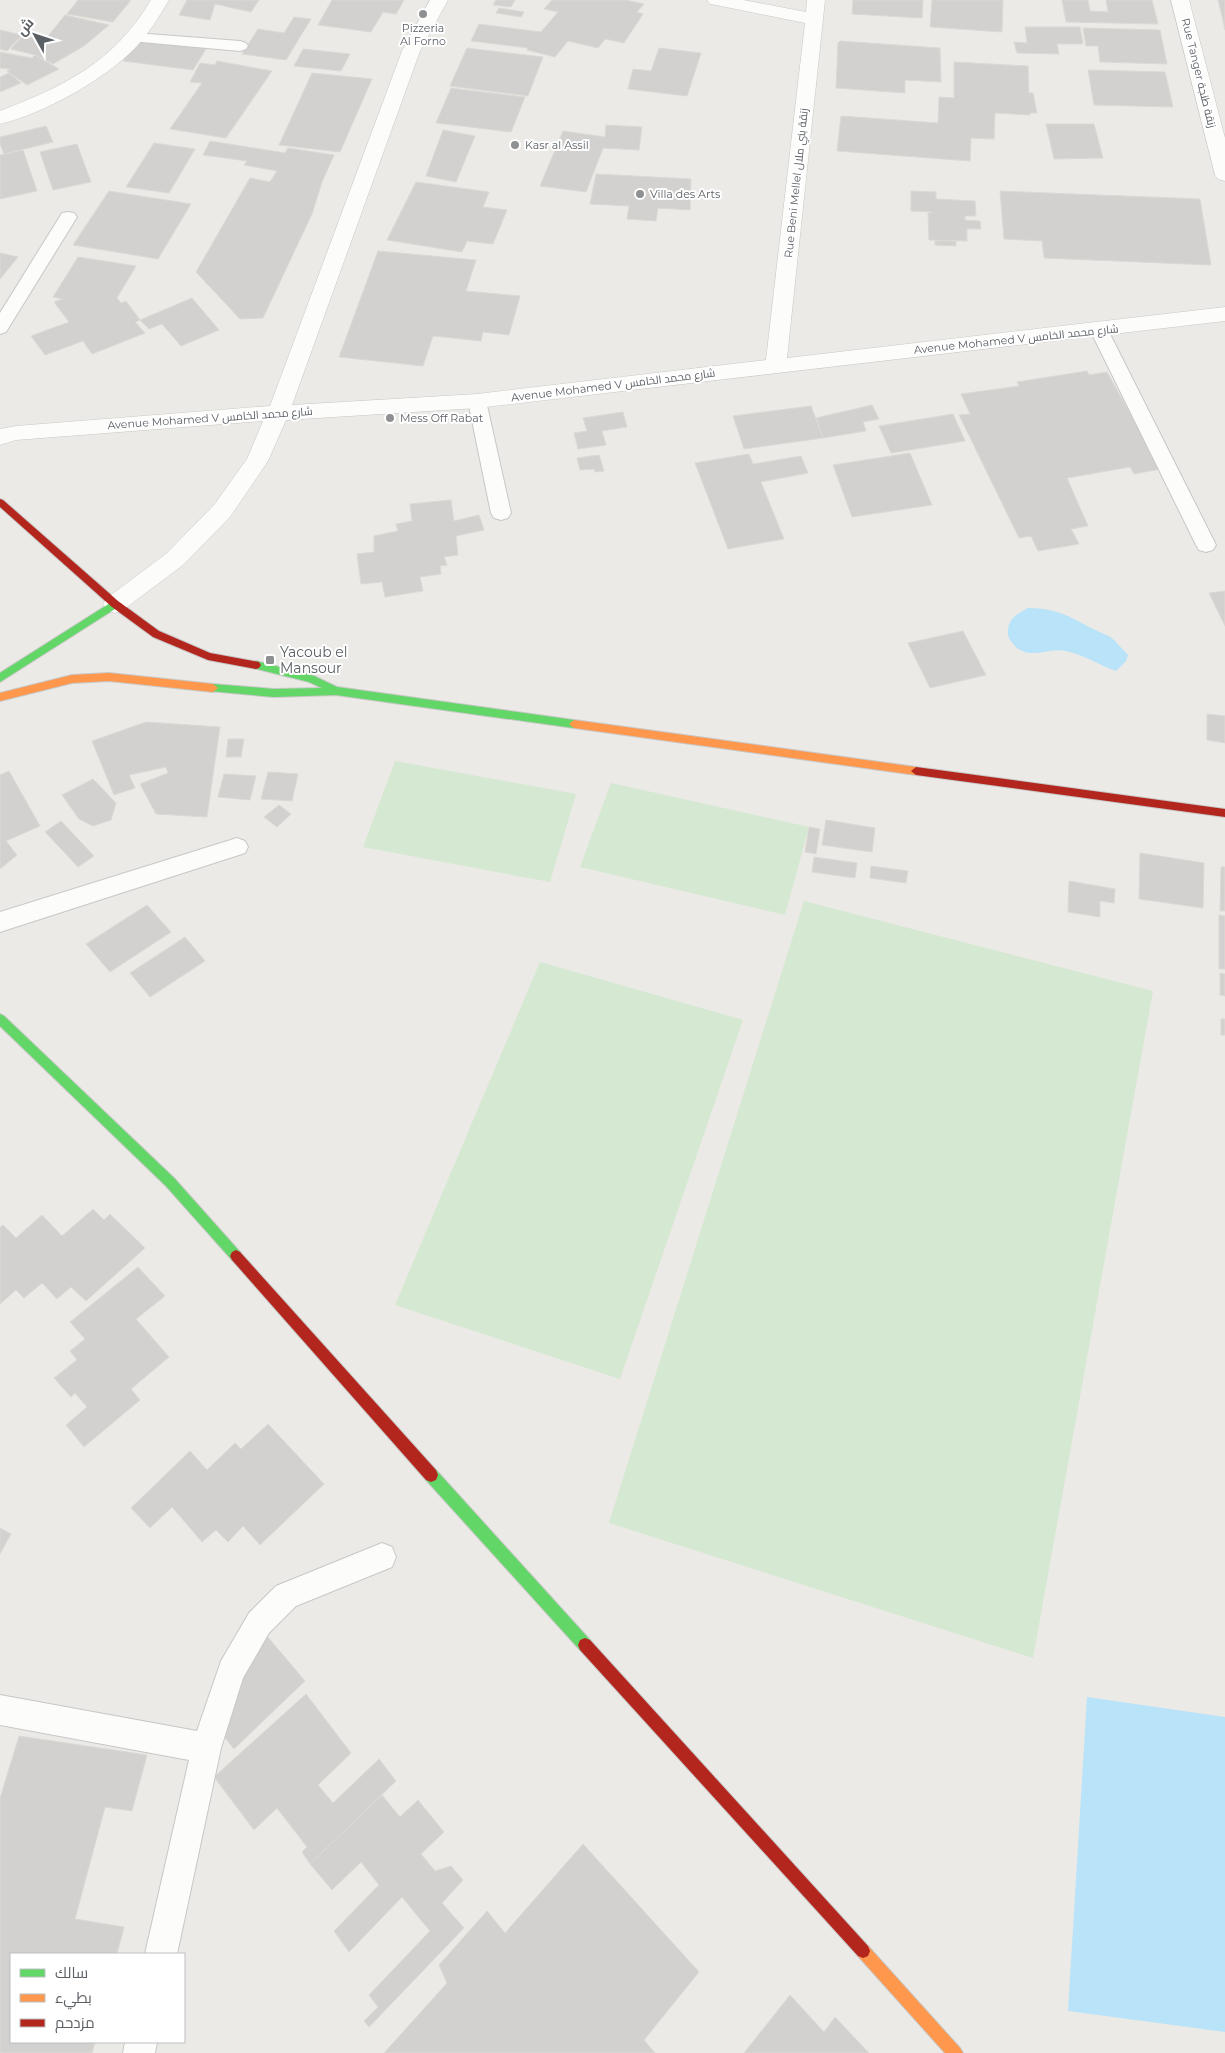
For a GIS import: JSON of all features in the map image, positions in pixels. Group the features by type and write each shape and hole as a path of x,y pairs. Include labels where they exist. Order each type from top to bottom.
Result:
{"main road":[{"path":"0,502 115,604 156,634 208,656 275,668 336,691"},
{"path":"0,678 115,604"},
{"path":"0,697 72,679 109,676 264,694 302,694 336,691 1225,813"},
{"path":"0,1019 170,1182 488,1538 955,2053"}],"street":[{"path":"0,118 44,101 87,80 134,38 150,19 160,0"},
{"path":"115,604 175,560 222,511 256,460 278,413 412,51 439,0"},
{"path":"716,0 815,10"},
{"name":"Rue Tanger زنقة طنجة","path":"1180,0 1225,175"},
{"name":"Rue Beni Mellel زنقة بني ملال","path":"776,366 815,10"},
{"name":"Avenue Mohamed V شارع محمد الخامس","path":"0,437 16,433 278,413 477,401 1225,314"}],"lane":[{"path":"134,38 240,46"},
{"path":"0,328 68,217"},
{"path":"1099,330 1206,545"},
{"path":"477,401 501,514"},
{"path":"0,922 237,846"},
{"path":"161,1953 206,1748 231,1671 259,1623 286,1596 382,1557"},
{"path":"0,1710 206,1748"}],"green space":[{"path":"395,761 576,794 550,882 363,847"},
{"path":"611,783 809,827 785,915 580,867"},
{"path":"804,901 1153,991 1033,1658 609,1523"},
{"path":"540,962 743,1020 620,1379 395,1305"}],"water":[{"path":"1028,608 1062,613 1109,636 1128,655 1126,661 1116,671 1066,651 1027,653 1021,650 1010,640 1008,629 1013,618"},
{"path":"1087,1697 1225,1717 1225,2032 1068,2011"}],"building":[{"path":"78,0 131,0 113,22 67,14"},
{"path":"187,0 259,0 251,12 215,4 210,20 179,15"},
{"path":"332,0 404,0 396,14 383,12 371,32 318,25"},
{"path":"496,0 515,0 511,7 493,5"},
{"path":"552,0 626,0 644,4 637,12 643,14 624,43 605,39 598,48 568,41 555,57 527,50 528,48 471,41 479,24 541,32 558,12 544,9"},
{"path":"853,0 923,0 922,18 852,14"},
{"path":"932,0 1003,0 1002,32 930,27"},
{"path":"1062,0 1088,0 1090,11 1108,12 1106,0 1152,0 1158,24 1066,22"},
{"path":"1218,0 1225,0 1225,30 1221,12"},
{"path":"499,8 524,12 521,17 496,13"},
{"path":"65,15 109,25 84,46 53,64 35,55 11,49 22,36 45,40"},
{"path":"294,17 311,19 286,60 242,54 258,29 284,33"},
{"path":"1025,27 1080,27 1083,44 1057,44 1059,54 1017,53 1014,42 1027,43"},
{"path":"1083,28 1160,30 1167,64 1100,62 1098,46 1086,46"},
{"path":"0,30 22,35 7,51 0,49"},
{"path":"136,40 206,49 193,70 123,61"},
{"path":"840,41 940,48 941,82 905,80 905,93 836,88 838,43"},
{"path":"467,48 543,57 528,96 450,86"},
{"path":"659,48 701,53 687,96 628,89 633,69 651,71"},
{"path":"303,49 350,54 341,71 294,66"},
{"path":"0,52 32,58 35,55 59,69 27,85 7,71 10,69 0,68"},
{"path":"217,61 272,71 226,138 170,129 202,83 190,82 200,63 215,65"},
{"path":"954,62 1028,66 1029,93 1033,93 1037,113 1030,113 1030,115 995,113 994,139 971,138 970,161 837,151 841,116 938,123 939,97 954,98"},
{"path":"1088,70 1165,72 1173,107 1094,105"},
{"path":"9,73 21,83 0,92 0,77"},
{"path":"312,73 372,79 340,152 279,145"},
{"path":"451,88 525,97 511,132 436,123"},
{"path":"1046,124 1094,124 1103,158 1054,159"},
{"path":"606,125 642,127 639,150 603,148 586,192 540,186 563,131 605,137"},
{"path":"46,126 53,142 4,154 0,144 0,137"},
{"path":"443,130 475,136 456,182 426,176"},
{"path":"210,141 285,153 288,148 334,155 322,182 312,214 263,318 240,319 196,272 250,178 270,182 277,171 244,165 247,161 203,155"},
{"path":"154,143 195,149 169,193 126,187"},
{"path":"77,144 91,182 53,190 40,152"},
{"path":"23,150 37,191 0,199 0,155"},
{"path":"596,174 691,179 690,210 658,208 656,221 627,219 629,206 590,204"},
{"path":"416,182 489,192 483,207 507,210 493,244 467,241 462,252 387,240"},
{"path":"109,191 191,204 158,259 73,245"},
{"path":"911,191 936,192 936,199 975,201 976,216 965,216 965,220 980,221 981,229 967,229 967,241 929,240 928,213 932,212 911,211"},
{"path":"1000,191 1200,199 1211,265 1044,258 1042,241 1004,239"},
{"path":"935,241 956,241 956,246 935,245"},
{"path":"378,251 476,260 466,291 520,296 509,335 483,332 481,341 433,336 423,366 339,357"},
{"path":"0,253 18,257 0,279"},
{"path":"78,257 136,266 117,298 121,303 126,301 140,320 135,322 145,333 92,354 83,341 45,355 31,336 69,322 54,302 62,299 53,297"},
{"path":"192,298 219,330 181,346 162,324 149,329 140,320"},
{"path":"1087,371 1089,375 1107,372 1161,469 1134,474 1130,467 1067,478 1088,526 1071,529 1079,544 1038,551 1031,536 1019,538 959,415 970,414 961,394 1019,386 1017,382"},
{"path":"872,405 879,419 863,422 866,431 823,438 816,418"},
{"path":"811,406 823,438 744,449 733,416"},
{"path":"623,412 627,427 602,431 606,445 578,449 574,433 587,431 583,418"},
{"path":"953,414 965,441 891,453 879,426"},
{"path":"910,453 932,505 852,517 833,465"},
{"path":"749,454 753,464 801,456 808,473 761,482 784,539 728,549 695,463"},
{"path":"599,455 604,471 595,472 594,469 580,470 577,458"},
{"path":"451,500 454,521 479,515 484,530 456,536 458,555 444,557 447,565 440,566 441,574 420,577 423,591 385,597 382,582 361,584 357,554 374,552 374,536 398,531 396,524 412,521 410,504"},
{"path":"1225,591 1225,626 1209,593"},
{"path":"963,631 986,675 930,688 908,643"},
{"path":"1207,714 1225,716 1225,743 1207,740"},
{"path":"146,722 220,727 207,817 156,814 140,784 168,773 166,767 129,775 135,788 114,795 92,741"},
{"path":"228,739 244,739 241,757 226,757"},
{"path":"9,771 40,826 6,841 17,855 0,869 0,775"},
{"path":"268,772 298,774 292,801 261,799"},
{"path":"224,774 256,776 250,800 218,797"},
{"path":"93,779 116,803 111,820 93,826 79,819 62,795"},
{"path":"279,805 291,814 277,827 264,817"},
{"path":"826,820 875,828 872,852 822,845"},
{"path":"61,821 94,856 78,867 45,832"},
{"path":"809,827 820,829 816,854 805,852"},
{"path":"1140,853 1204,863 1203,908 1139,899"},
{"path":"814,857 857,863 855,878 812,872"},
{"path":"871,866 908,871 906,883 870,878"},
{"path":"1221,867 1225,867 1225,911 1220,911"},
{"path":"1069,881 1115,889 1114,903 1100,901 1100,917 1068,912"},
{"path":"147,905 171,932 110,972 86,944"},
{"path":"1219,915 1225,916 1225,969 1219,969"},
{"path":"185,937 205,961 150,997 130,973"},
{"path":"1220,973 1225,974 1225,996 1220,995"},
{"path":"1221,1019 1225,1019 1225,1035 1221,1035"},
{"path":"93,1209 104,1220 110,1214 145,1248 86,1301 71,1287 57,1299 42,1283 24,1298 16,1290 0,1304 0,1227 3,1225 16,1238 42,1215 62,1236"},
{"path":"138,1267 165,1296 136,1319 169,1357 131,1389 140,1400 84,1447 66,1425 87,1407 75,1393 71,1397 54,1378 77,1360 70,1351 85,1339 70,1322"},
{"path":"268,1424 324,1484 260,1545 243,1526 228,1542 216,1530 202,1542 172,1507 150,1528 131,1508 190,1451 207,1470 235,1443 241,1449"},
{"path":"0,1528 11,1534 0,1554"},
{"path":"261,1629 305,1681 234,1749 219,1730"},
{"path":"306,1694 351,1753 318,1785 333,1803 379,1759 396,1781 310,1864 302,1852 307,1847 277,1808 254,1830 214,1777"},
{"path":"19,1736 147,1755 132,1811 105,1807 75,1919 124,1927 117,1953 10,1953 10,2043 95,2043 92,2053 0,2053 0,1798"},
{"path":"382,1795 400,1817 418,1800 444,1832 421,1854 435,1871 451,1866 463,1880 442,1903 464,1928 369,2027 364,2021 378,2007 369,1995 430,1931 402,1897 349,1952 334,1931 379,1885 361,1862 332,1890 310,1864"},
{"path":"583,1844 699,1972 644,2040 655,2053 384,2053 447,1983 439,1965 487,1911 505,1933"},
{"path":"790,1995 824,2032 835,2017 869,2053 744,2053"}],"traffic: fast":[{"path":"0,678 115,604"},
{"path":"256,665 311,679 333,689"},
{"path":"213,688 274,693 336,691 574,724"},
{"path":"0,1019 170,1182 236,1256"},
{"path":"431,1475 585,1645"}],"traffic: slow":[{"path":"0,697 72,679 109,677 213,688"},
{"path":"574,724 916,771"},
{"path":"863,1951 955,2053"}],"traffic: jam":[{"path":"0,502 115,604 156,634 208,656 256,665"},
{"path":"916,771 1225,813"},
{"path":"236,1256 431,1475"},
{"path":"585,1645 863,1951"}],"place":[{"name":"Pizzeria Al Forno","path":"423,14"},
{"name":"Kasr al Assil","path":"515,145"},
{"name":"Villa des Arts","path":"640,194"},
{"name":"Mess Off Rabat","path":"390,418"},
{"name":"Yacoub el Mansour","path":"270,660"}]}
